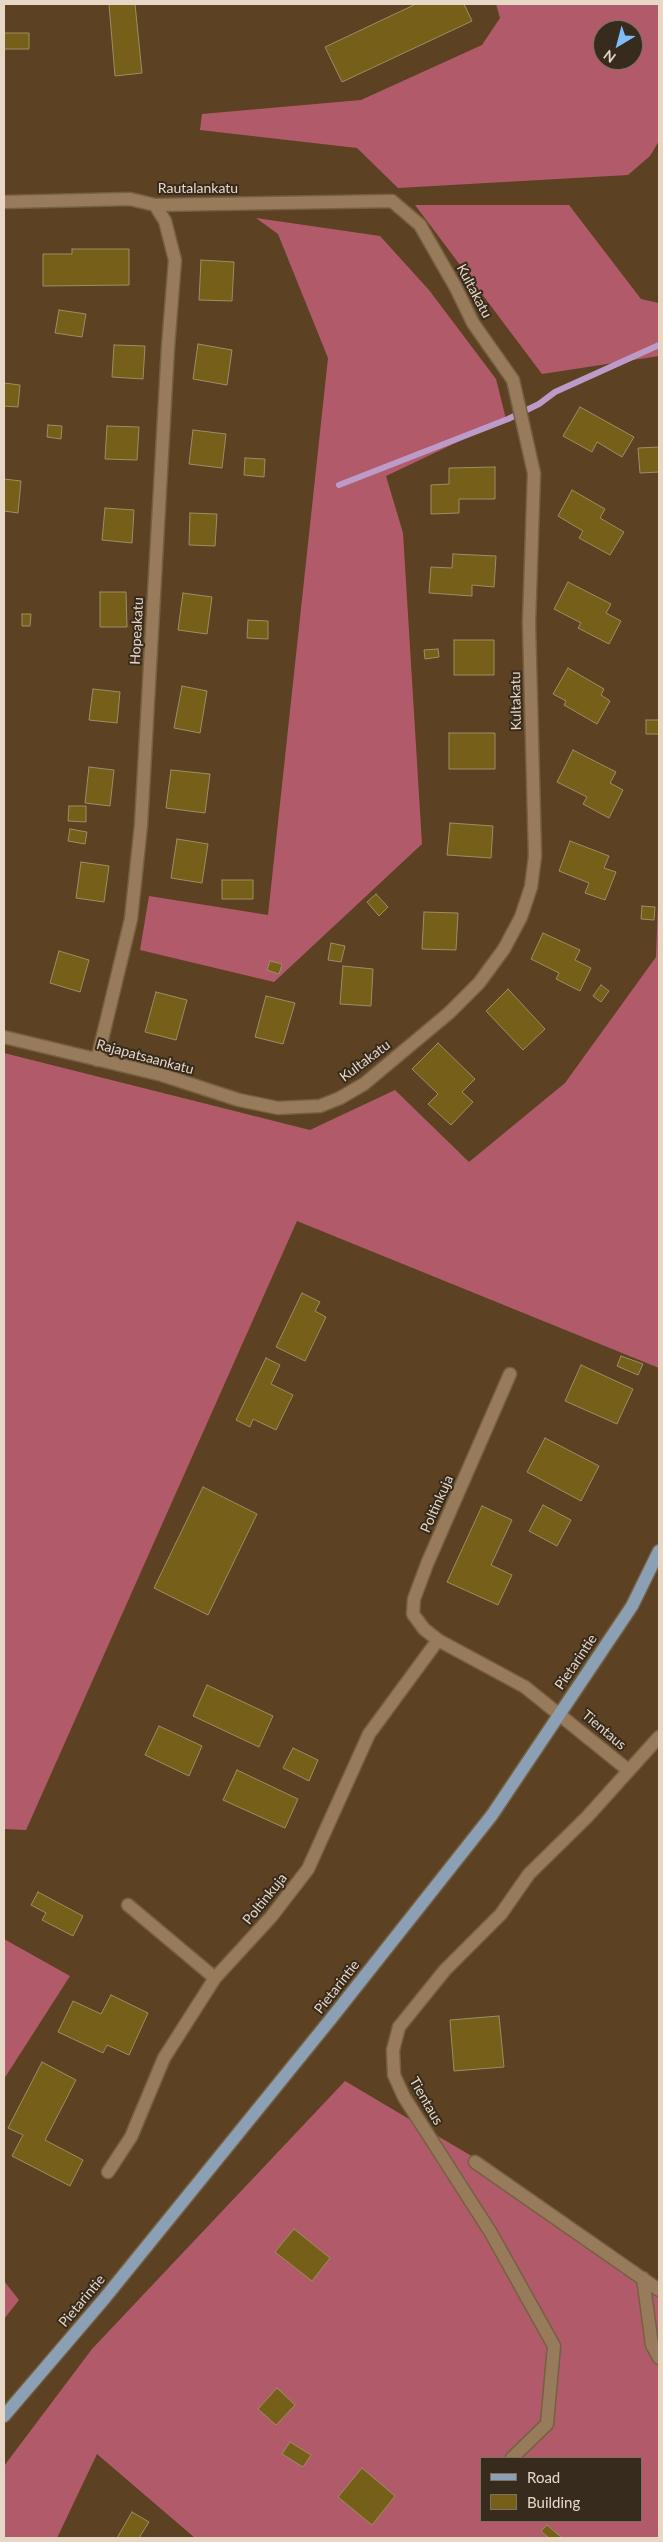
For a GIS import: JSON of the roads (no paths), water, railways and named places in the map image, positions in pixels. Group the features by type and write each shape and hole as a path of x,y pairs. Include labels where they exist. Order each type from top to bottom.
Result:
{"main road":[{"name":"Pietarintie","path":"4,2416 104,2299 330,2020 492,1815 632,1606 659,1552"}],"street":[{"name":"Rautalankatu","path":"4,202 130,199 155,204 392,201"},
{"name":"Kultakatu","path":"278,1108 320,1106 340,1098 364,1084 449,1013 479,982 504,949 521,917 531,888 535,856 530,623 534,473 513,380 473,323 456,288 420,225 392,201"},
{"name":"Hopeakatu","path":"97,1060 130,919 140,825 168,347 175,260 165,220 155,204"},
{"name":"Rajapatsaankatu","path":"4,1037 162,1076 239,1100 278,1108"},
{"name":"Poltinkuja","path":"510,1374 427,1564 414,1599 413,1614 424,1629 438,1640 526,1687 561,1713"},
{"name":"Poltinkuja","path":"108,2172 131,2137 164,2058 216,1978 271,1917 308,1869 369,1734 438,1640"},
{"name":"Tientaus","path":"561,1713 628,1770"},
{"name":"Tientaus","path":"513,2457 547,2424 554,2346 491,2233 404,2097 394,2076 393,2050 399,2027 446,1970 500,1914 529,1874 587,1817 659,1737"},
{"path":"128,1905 216,1978"},
{"path":"475,2162 659,2290"},
{"path":"643,2278 652,2345 659,2358"}],"waterway":[{"path":"339,485 508,419 539,404 555,392 659,345"}]}
